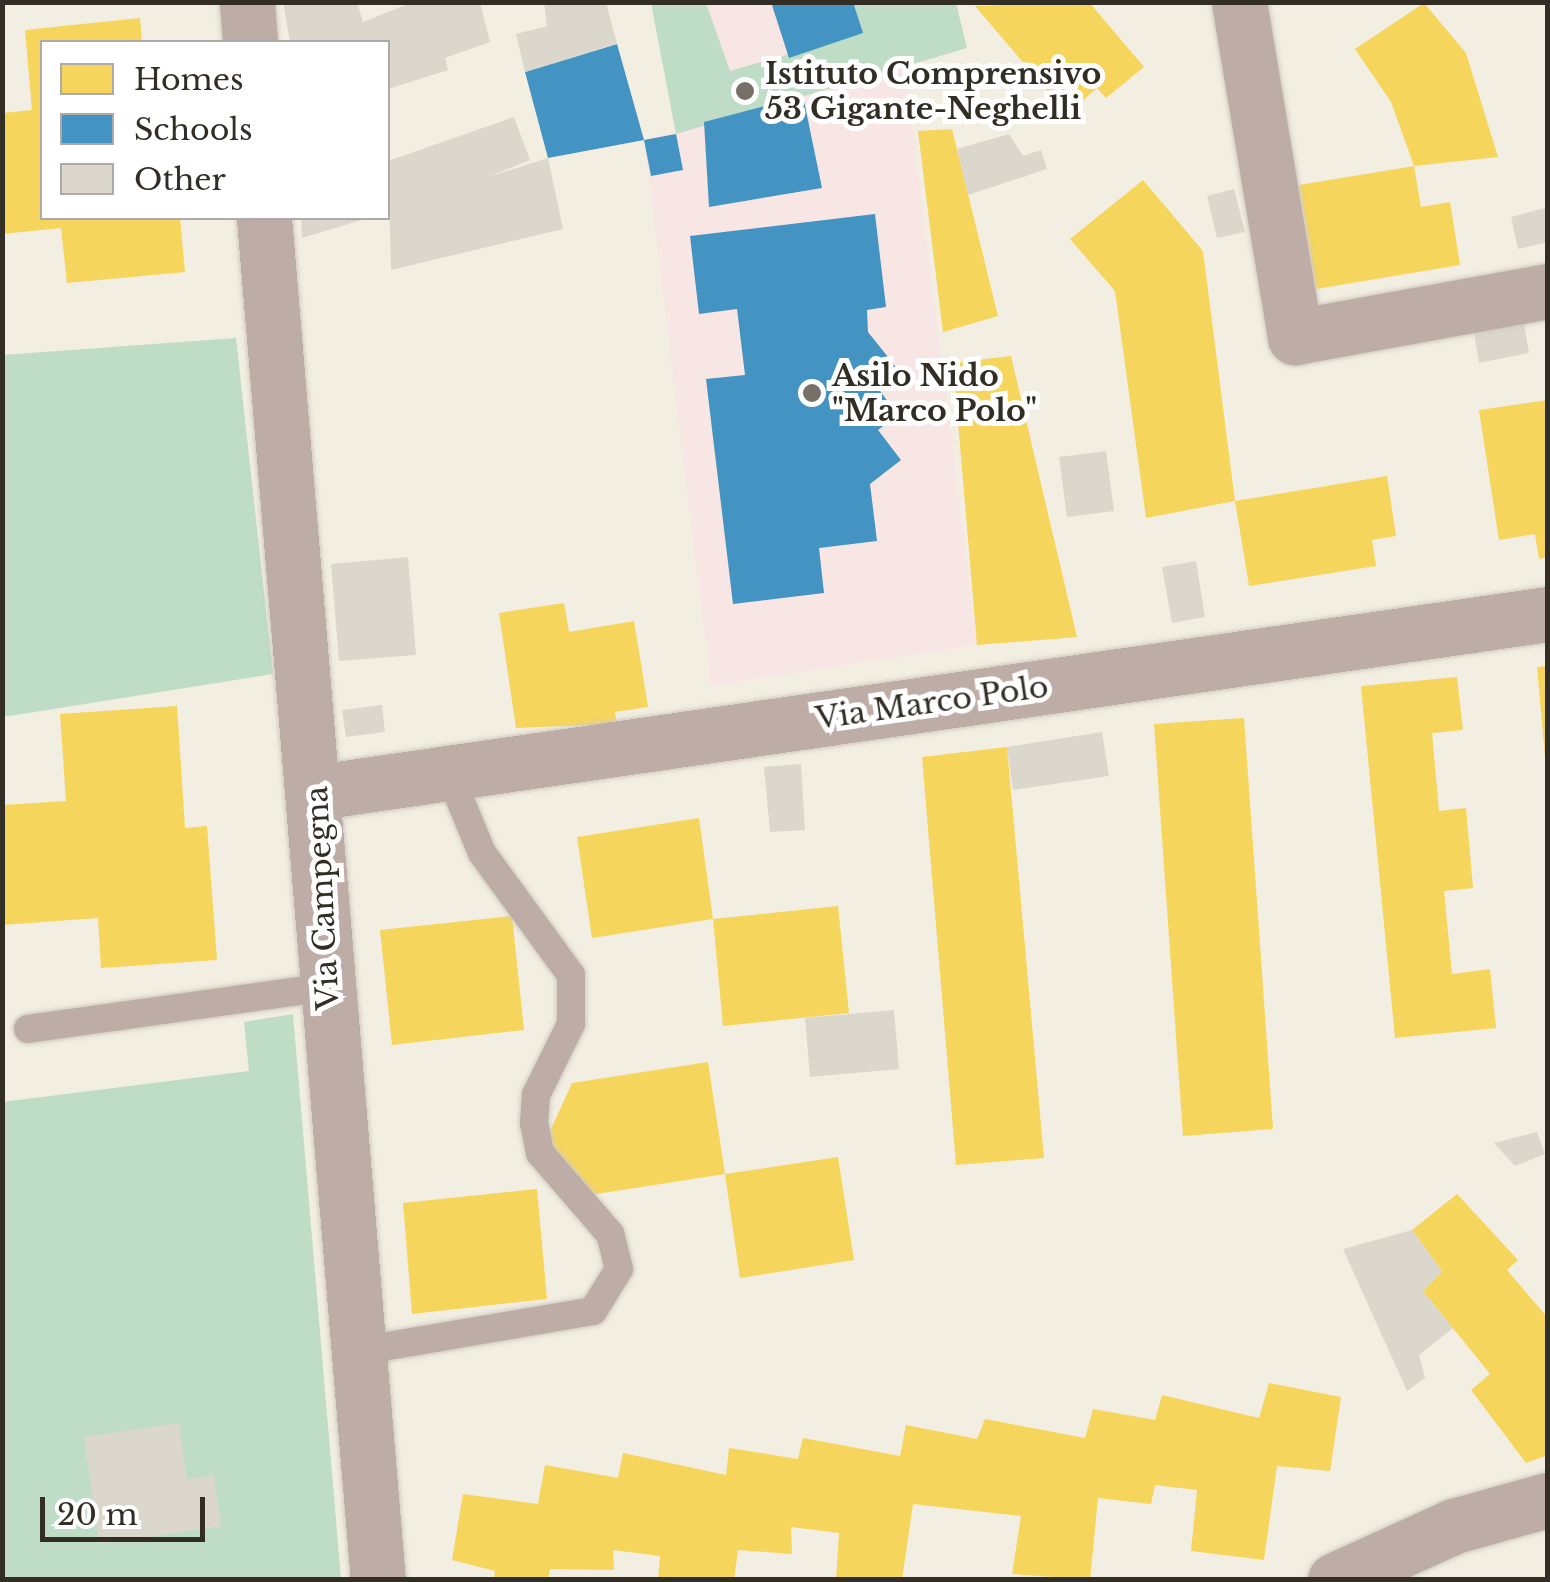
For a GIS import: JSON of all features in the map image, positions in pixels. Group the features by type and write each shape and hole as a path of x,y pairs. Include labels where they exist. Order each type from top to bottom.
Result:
{"street":[{"path":"248,2 250,40"},
{"path":"1244,4 1295,337 1548,291"},
{"name":"Via Campegna","path":"264,220 317,792 327,987 378,1580"},
{"name":"Via Marco Polo","path":"317,792 1548,614"},
{"path":"1335,1580 1454,1526 1548,1500"}],"lane":[{"path":"359,1351 593,1311 619,1270 610,1234 540,1153 534,1123 541,1082 571,1024 571,976 482,853 448,773"},
{"path":"28,1029 327,987"}],"shaded area":[{"name":"Asilo Nido \"Marco Polo\"","path":"651,3 956,3 967,48 905,67 977,645 711,686 644,140 676,131"}],"green space":[{"name":"Istituto Comprensivo 53 Gigante-Neghelli","path":"651,3 706,3 730,71 862,33 853,3 956,3 967,48 676,134"},
{"path":"236,338 273,674 3,717 3,355"},
{"path":"293,1014 341,1579 3,1579 2,1102 249,1071 244,1022"}],"building: Homes":[{"path":"1089,2 1144,67 1106,98 1097,88 1067,114 975,6"},
{"path":"1424,3 1466,53 1498,157 1414,166 1391,102 1355,49"},
{"path":"140,18 142,40 40,40 40,220 180,220 185,272 67,283 61,228 2,234 2,113 32,110 25,30"},
{"path":"952,129 998,316 943,332 918,131"},
{"path":"1414,166 1421,207 1450,202 1460,265 1316,289 1299,185"},
{"path":"1143,180 1203,251 1235,501 1146,518 1115,291 1070,239"},
{"path":"1011,356 1077,637 977,645 953,363"},
{"path":"1548,400 1548,557 1539,559 1535,534 1499,540 1479,410"},
{"path":"1387,476 1396,536 1372,540 1376,566 1249,586 1235,501"},
{"path":"564,603 569,632 634,621 648,707 615,712 617,724 516,728 499,613"},
{"path":"1548,666 1548,757 1545,757 1537,667"},
{"path":"1457,677 1463,730 1432,733 1439,811 1466,808 1473,888 1444,891 1452,974 1490,969 1496,1028 1395,1038 1361,686"},
{"path":"177,706 185,828 207,826 217,960 101,968 98,918 2,925 2,805 66,801 60,714"},
{"path":"1244,718 1273,1129 1183,1136 1154,724"},
{"path":"1007,747 1044,1158 956,1165 922,757"},
{"path":"699,818 713,919 592,938 577,837"},
{"path":"838,906 849,1013 723,1026 713,919"},
{"path":"512,916 524,1030 392,1045 380,930"},
{"path":"708,1062 725,1174 590,1195 546,1140 572,1083"},
{"path":"838,1157 854,1260 740,1278 725,1174"},
{"path":"537,1189 547,1299 412,1314 403,1203"},
{"path":"1457,1194 1518,1260 1507,1270 1548,1318 1548,1455 1526,1463 1471,1390 1490,1374 1423,1291 1442,1271 1412,1230"},
{"path":"1269,1383 1341,1397 1330,1471 1277,1466 1264,1560 1191,1551 1197,1490 1155,1485 1151,1504 1098,1498 1090,1580 1012,1574 1021,1516 913,1504 902,1580 836,1580 839,1533 791,1527 792,1554 738,1550 734,1580 658,1580 660,1556 613,1550 614,1570 550,1569 548,1580 494,1580 495,1571 452,1560 463,1494 538,1504 545,1465 618,1478 623,1453 726,1475 729,1448 798,1459 803,1438 900,1456 906,1425 977,1439 985,1419 1085,1438 1093,1409 1155,1420 1162,1395 1259,1418"}],"building: Schools":[{"path":"771,2 853,2 863,33 789,58"},
{"path":"617,44 644,140 548,158 525,72"},
{"path":"803,96 822,188 709,207 704,122"},
{"path":"676,134 683,170 651,176 644,140"},
{"path":"875,214 886,307 867,310 868,332 896,367 874,383 898,415 878,430 901,460 870,484 877,541 819,548 824,593 733,604 706,379 745,375 737,309 699,314 690,236"}],"building: Other":[{"path":"283,2 357,2 363,22 413,2 480,2 490,42 445,58 448,70 390,88 390,40 290,40"},
{"path":"544,2 606,2 617,44 525,72 516,34 547,26"},
{"path":"514,117 530,160 488,177 548,158 563,229 391,270 390,160"},
{"path":"1009,134 1023,156 1041,150 1047,169 968,195 957,149"},
{"path":"1234,189 1245,232 1217,238 1207,196"},
{"path":"1545,208 1548,242 1518,249 1511,217"},
{"path":"301,220 361,220 302,238"},
{"path":"1523,317 1529,353 1479,363 1473,327"},
{"path":"1106,451 1114,511 1067,517 1059,457"},
{"path":"408,557 416,655 339,661 331,564"},
{"path":"1196,561 1205,617 1172,623 1162,567"},
{"path":"382,705 385,732 346,737 342,710"},
{"path":"1102,732 1109,776 1013,790 1007,747"},
{"path":"801,764 805,830 770,832 764,767"},
{"path":"894,1010 899,1069 810,1077 805,1018"},
{"path":"1537,1132 1545,1154 1515,1166 1494,1143"},
{"path":"1412,1230 1442,1271 1423,1291 1453,1328 1419,1355 1425,1378 1407,1391 1343,1249"},
{"path":"179,1423 187,1479 214,1475 221,1526 99,1544 84,1437"}],"place":[{"name":"Istituto Comprensivo 53 Gigante-Neghelli","path":"745,91"},
{"name":"Asilo Nido \"Marco Polo\"","path":"812,393"}]}
